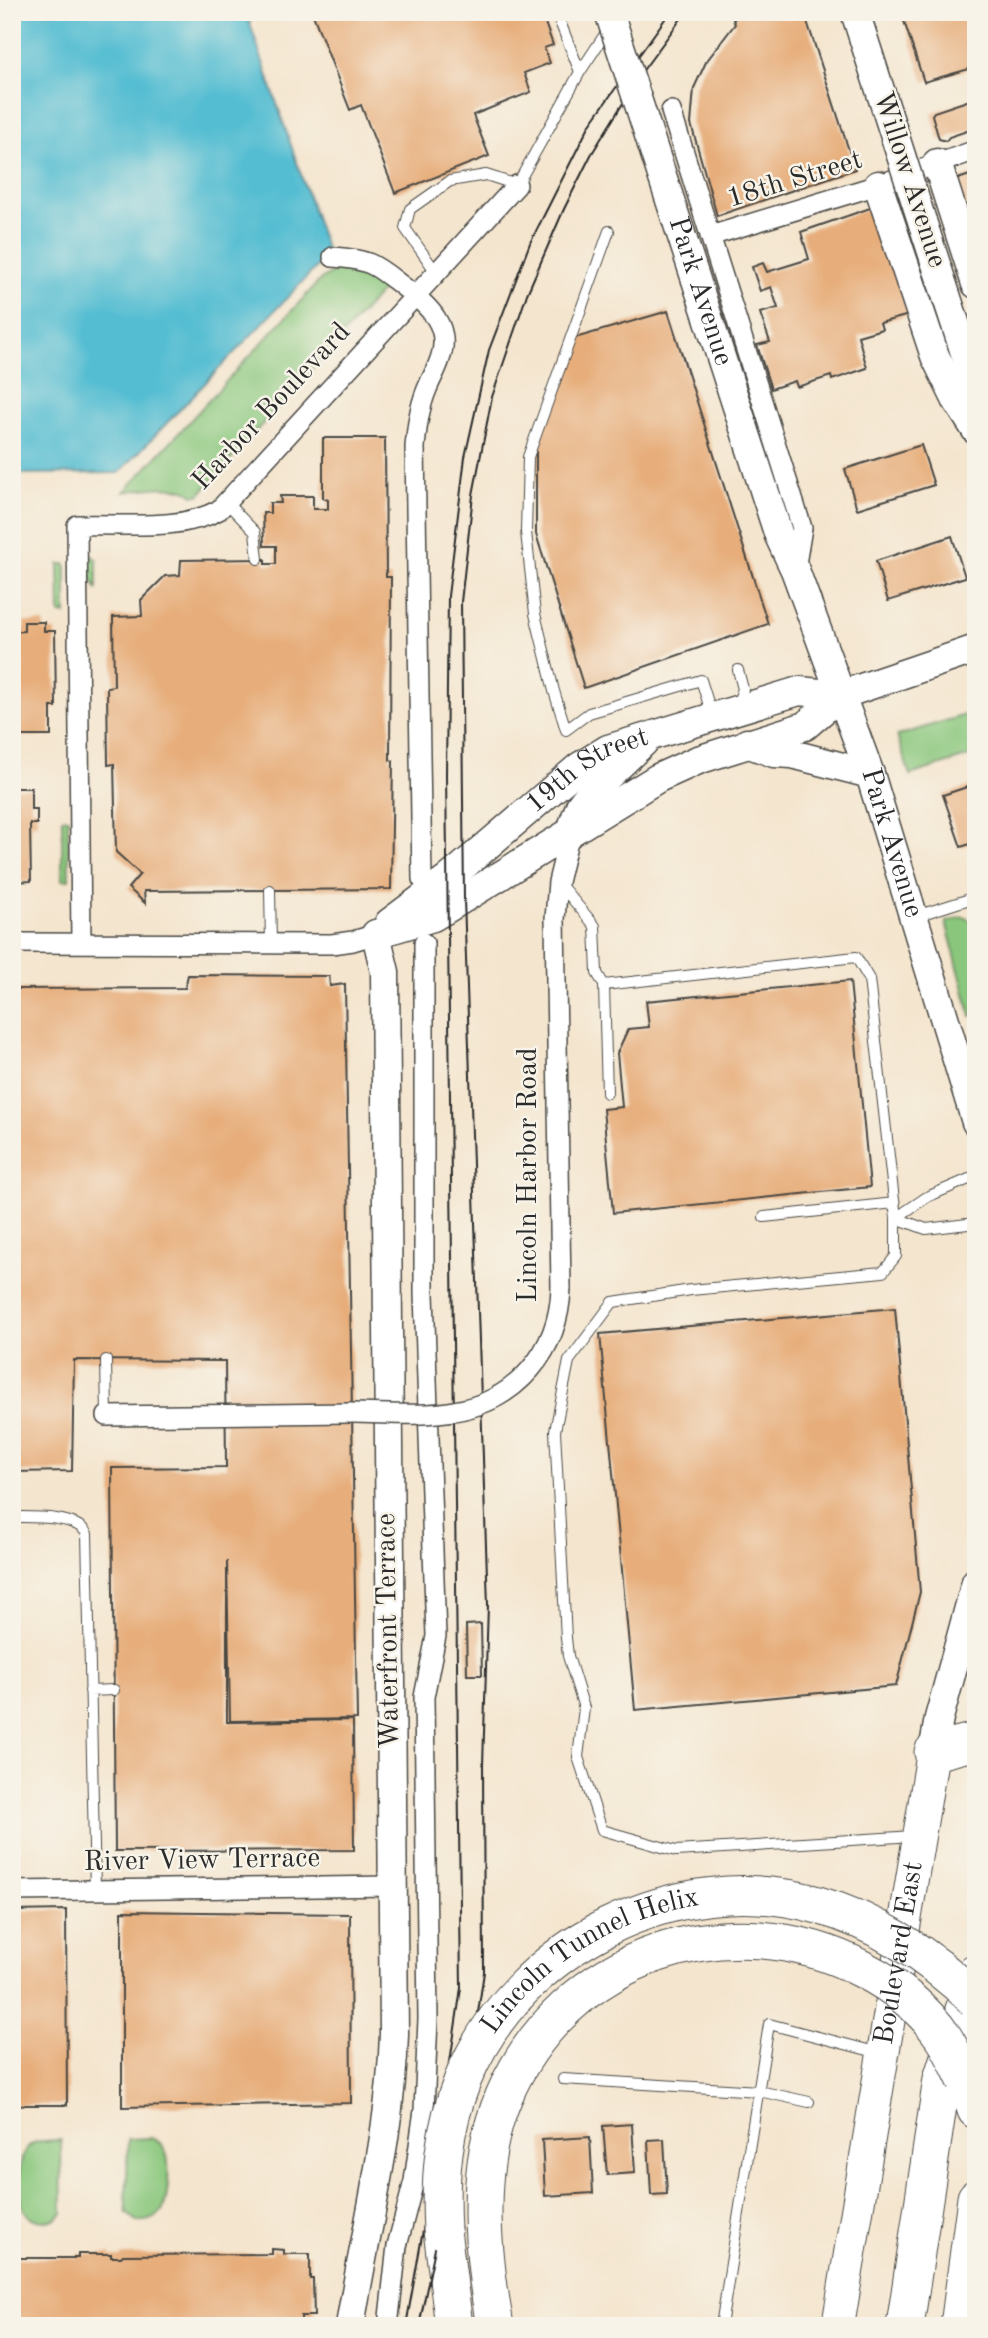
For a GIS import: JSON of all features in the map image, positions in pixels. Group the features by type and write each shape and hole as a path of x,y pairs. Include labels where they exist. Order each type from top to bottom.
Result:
{"highway":[{"path":"933,1752 976,1741"},
{"name":"Lincoln Tunnel Helix","path":"454,2326 442,2239 440,2178 454,2105 472,2060 498,2019 537,1975 581,1941 630,1916 685,1899 738,1894 793,1899 841,1912 892,1936 938,1967 976,2000"},
{"name":"Lincoln Tunnel Helix","path":"495,2326 486,2264 484,2191 486,2158 496,2115 511,2079 542,2033 571,2003 615,1971 666,1950 725,1938 782,1942 817,1949 869,1972 908,2000 943,2038 971,2095"},
{"path":"905,2326 942,2079 976,1972"},
{"path":"959,2326 976,2198"}],"main road":[{"name":"Boulevard East","path":"838,2326 933,1752"}],"street":[{"name":"Park Avenue","path":"609,12 779,536 795,570 870,774 976,1122"},
{"name":"Willow Avenue","path":"855,12 976,387"},
{"name":"Park Avenue","path":"671,111 802,528 795,570"},
{"name":"18th Street","path":"710,236 877,185 976,150"},
{"path":"937,163 976,284"},
{"name":"Harbor Boulevard","path":"81,943 77,525 182,523 210,515 227,503 517,185"},
{"path":"877,185 936,360 976,430"},
{"path":"334,257 357,258 375,264 433,311 441,325 444,339 441,358 419,410 415,447 422,879"},
{"name":"19th Street","path":"81,943 343,944 433,916 658,778 698,760 805,726 841,695 976,649"},
{"path":"938,662 976,669"},
{"name":"19th Street","path":"376,934 448,879 589,760 608,749 799,691 841,695"},
{"path":"570,833 580,806 589,794 650,737"},
{"path":"747,743 774,753 792,754 870,774"},
{"name":"Lincoln Harbor Road","path":"107,1416 452,1412 477,1406 503,1394 525,1377 548,1345 559,1311 561,1288 555,919 558,882 570,833"},
{"name":"Waterfront Terrace","path":"349,2326 378,2182 389,2109 394,2034 385,972 376,934"},
{"path":"12,943 81,943"},
{"path":"388,2326 397,2246 414,2181 424,2110 428,2019 424,1698 436,1636 424,1294 424,943"},
{"name":"Boulevard East","path":"933,1752 939,1718 976,1582"},
{"name":"River View Terrace","path":"12,1891 393,1886"}],"lane":[{"path":"555,12 580,72"},
{"name":"Harbor Boulevard","path":"517,185 580,72 597,44 622,12"},
{"path":"436,272 405,228 410,209 450,181 486,175 517,185"},
{"path":"609,231 528,457 526,533 535,614 554,691 566,730 589,713 701,680 724,713 743,689 738,670"},
{"path":"227,503 255,532 258,559"},
{"path":"558,882 595,926 597,974 604,985 607,1093"},
{"path":"270,890 271,944"},
{"path":"914,917 976,897"},
{"path":"604,985 856,957 869,979 895,1203 896,1256 883,1272 726,1286 613,1302 569,1362 555,1431 566,1638 568,1656 584,1708 578,1757 602,1830 676,1851 919,1836"},
{"path":"896,1217 927,1197 976,1176"},
{"path":"764,1217 895,1203"},
{"path":"896,1217 926,1229 976,1223"},
{"path":"106,1360 107,1416"},
{"path":"12,1517 45,1517 78,1524 87,1534 95,1890"},
{"path":"90,1691 114,1690"},
{"path":"721,2326 769,2024 884,2054"},
{"path":"563,2079 759,2091 809,2102"}],"green space":[{"path":"343,268 366,272 387,285 199,495 170,488 124,492 322,278"},
{"path":"90,554 97,560 97,590 89,574"},
{"path":"59,564 66,564 66,614 60,614"},
{"path":"971,713 976,728 976,754 910,775 897,736"},
{"path":"62,818 68,818 69,880 62,880"},
{"path":"963,917 976,922 976,1015 971,1016 946,922"},
{"path":"151,2138 164,2148 166,2153 166,2199 164,2207 156,2217 137,2222 126,2212 128,2139"},
{"path":"61,2140 62,2213 48,2221 37,2220 24,2210 20,2196 22,2159 32,2144"}],"water":[{"path":"12,12 246,12 328,255 119,473 12,474"}],"building":[{"path":"312,12 541,12 553,45 544,48 550,63 524,73 531,92 473,115 489,156 395,193 361,105 350,110"},
{"path":"742,12 804,12 855,169 717,216 691,124 694,88 706,62 735,24 733,20"},
{"path":"901,12 976,12 976,67 924,82"},
{"path":"976,98 976,128 949,137 946,141 939,139 932,115 934,112"},
{"path":"976,173 976,248 955,180"},
{"path":"873,207 909,315 880,323 882,329 858,336 867,368 832,380 831,376 797,387 795,381 771,389 757,345 770,342 760,313 778,308 771,287 760,291 752,267 763,263 767,272 809,259 801,232"},
{"path":"668,311 768,624 584,688 536,534 536,442 575,338"},
{"path":"323,438 385,438 386,577 391,577 391,889 144,891 145,903 128,888 140,874 116,852 114,764 108,765 107,687 114,686 113,617 142,616 141,600 165,576 180,575 181,560 265,559 265,564 276,564 276,546 264,546 263,513 270,513 270,503 281,503 280,496 313,496 313,509 328,509 328,500 323,498"},
{"path":"921,445 934,485 857,509 845,469"},
{"path":"952,536 965,577 888,601 876,561"},
{"path":"24,622 44,622 44,631 55,631 56,707 51,707 51,736 12,736 12,632 24,631"},
{"path":"976,784 976,842 961,847 943,795"},
{"path":"12,788 31,788 31,809 37,809 37,824 30,824 31,881 12,882"},
{"path":"188,975 329,976 330,986 345,984 357,1719 230,1721 227,1561 227,1722 353,1720 354,1850 115,1851 112,1468 226,1467 225,1361 74,1360 72,1471 12,1472 12,989 185,988"},
{"path":"850,981 870,1187 613,1213 603,1109 622,1107 617,1053 628,1029 649,1027 646,1001"},
{"path":"895,1308 920,1592 896,1686 635,1710 600,1334"},
{"path":"481,1624 482,1675 467,1675 466,1625"},
{"path":"66,1910 67,2105 12,2105 12,1911"},
{"path":"122,1911 350,1914 351,2103 122,2107"},
{"path":"632,2124 635,2173 607,2175 603,2126"},
{"path":"590,2137 593,2193 545,2196 542,2140"},
{"path":"664,2139 667,2194 651,2195 648,2140"},
{"path":"272,2249 284,2250 284,2254 310,2254 314,2316 301,2316 301,2326 12,2326 12,2258 78,2258 78,2254 111,2254 111,2257 121,2257 272,2254"}],"tram line":[{"path":"406,2326 435,2163 461,1988 446,775 448,596 465,457 489,350 530,243 590,124 670,12"},
{"path":"419,2326 464,2108 484,1972 483,1765 488,1605 464,899 461,602 473,495 492,397 527,294 564,209 591,155 644,69 686,12"}]}
